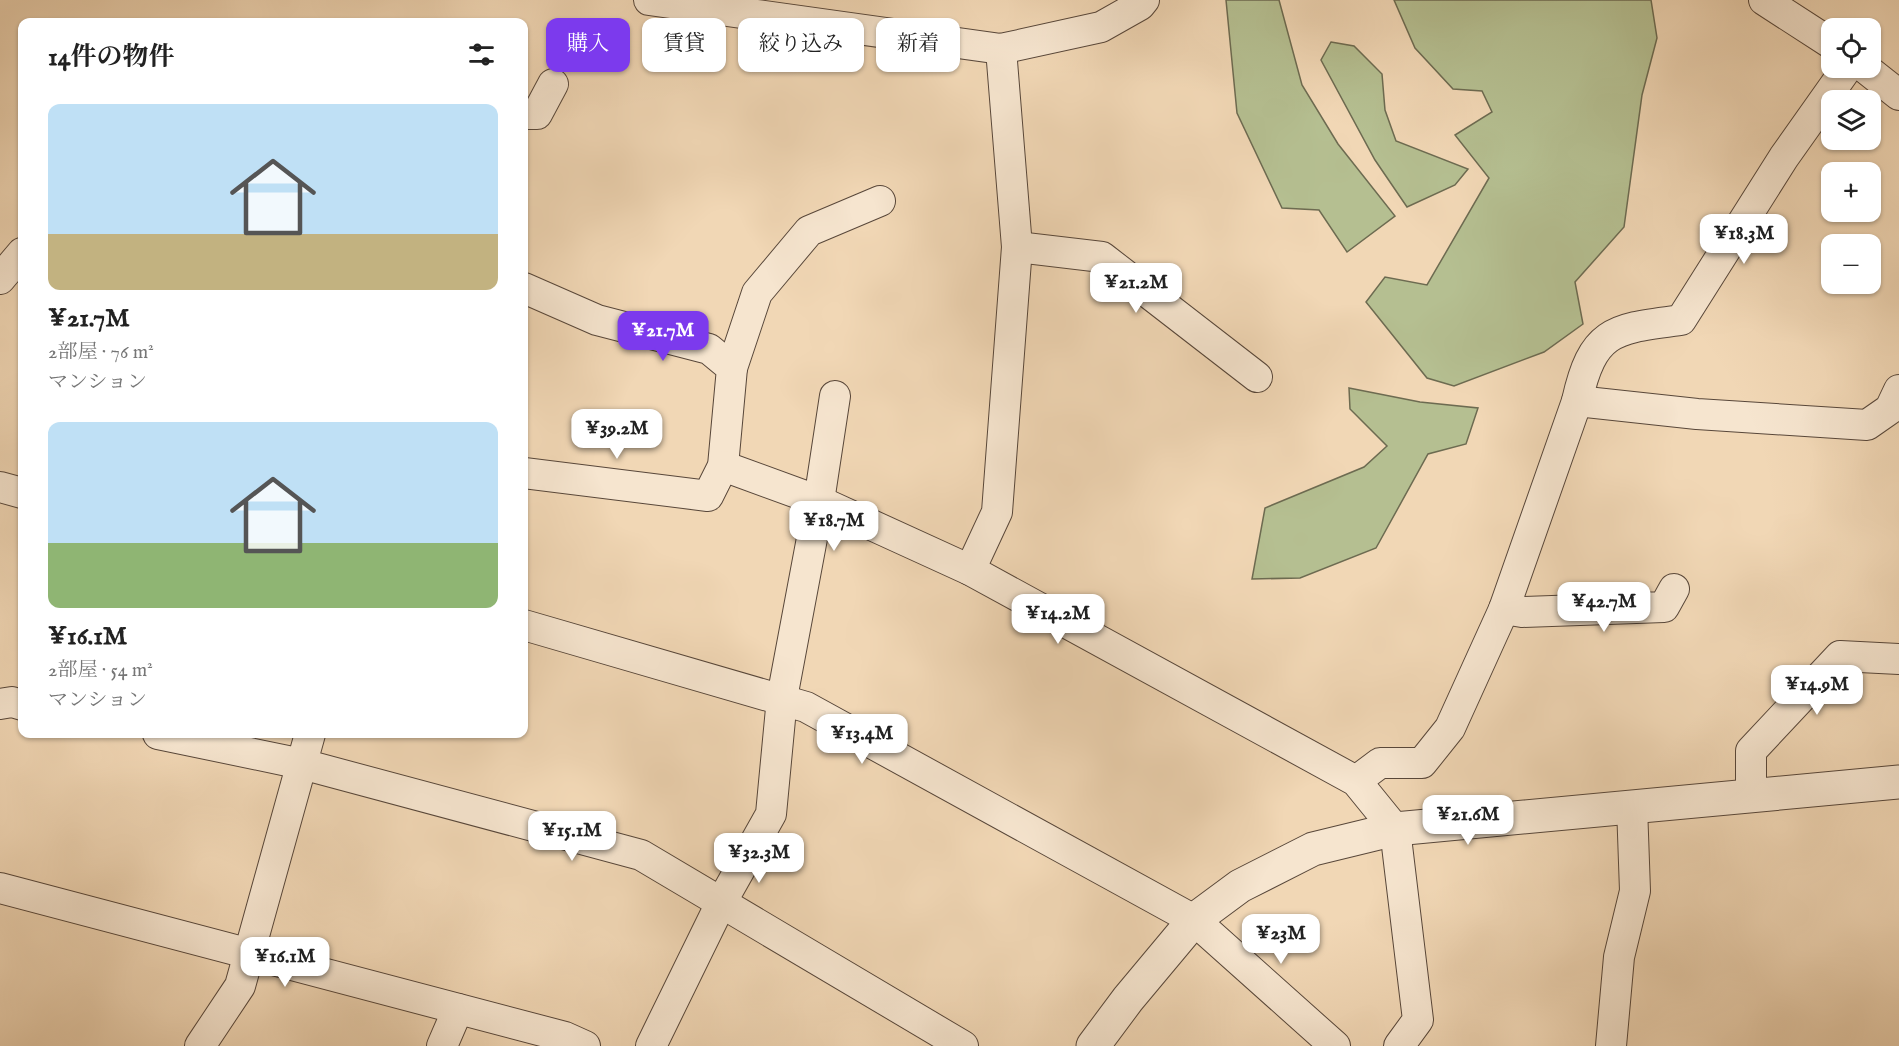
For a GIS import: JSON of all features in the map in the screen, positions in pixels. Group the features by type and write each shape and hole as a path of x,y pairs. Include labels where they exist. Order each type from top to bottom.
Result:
{"street":[{"path":"649,0 1000,49 1101,27 1140,5 1144,0"},
{"path":"1764,0 1821,37"},
{"path":"970,570 997,512 1017,247 1000,49"},
{"path":"1356,781 1380,763 1422,763 1450,728 1504,609 1577,401 1584,367 1606,338 1628,327 1681,320 1784,156 1840,78"},
{"path":"1878,78 1899,95"},
{"path":"528,114 537,114 553,84"},
{"path":"528,474 708,496 723,466 732,368 757,293 809,231 880,201"},
{"path":"1017,247 1102,257 1257,377"},
{"path":"0,279 18,258"},
{"path":"528,290 597,320 709,349 732,368"},
{"path":"1577,401 1697,414 1867,425 1890,409 1899,390"},
{"path":"651,1046 721,903 771,814 782,698 819,501 835,396"},
{"path":"723,466 819,501 970,570 1356,781 1395,829 1418,1020 1399,1046"},
{"path":"0,487 18,492"},
{"path":"1504,609 1522,612 1664,607 1674,589"},
{"path":"528,626 782,698 806,707 1194,920 1335,1046"},
{"path":"1751,796 1751,750 1840,656 1899,659"},
{"path":"0,704 12,702 18,704"},
{"path":"177,738 302,764 642,855 963,1046"},
{"path":"200,1046 240,986 309,738"},
{"path":"1094,1046 1128,999 1194,920 1240,886 1313,849 1395,829 1899,782"},
{"path":"1611,1046 1619,957 1635,891 1632,806"},
{"path":"0,888 565,1037 585,1046"},
{"path":"442,1046 458,1009"}],"green space":[{"path":"1226,0 1279,0 1302,85 1338,144 1395,216 1347,252 1319,210 1282,208 1237,113"},
{"path":"1394,0 1651,0 1657,38 1642,95 1624,227 1575,282 1583,324 1544,352 1454,386 1427,378 1366,302 1385,277 1427,285 1489,178 1455,135 1492,112 1482,91 1453,89 1415,48"},
{"path":"1331,42 1354,46 1382,74 1385,110 1396,141 1468,169 1455,185 1407,207 1375,160 1321,60"},
{"path":"1349,388 1420,402 1478,408 1466,444 1428,454 1376,548 1300,578 1252,579 1265,508 1364,467 1387,446 1350,409"}]}
